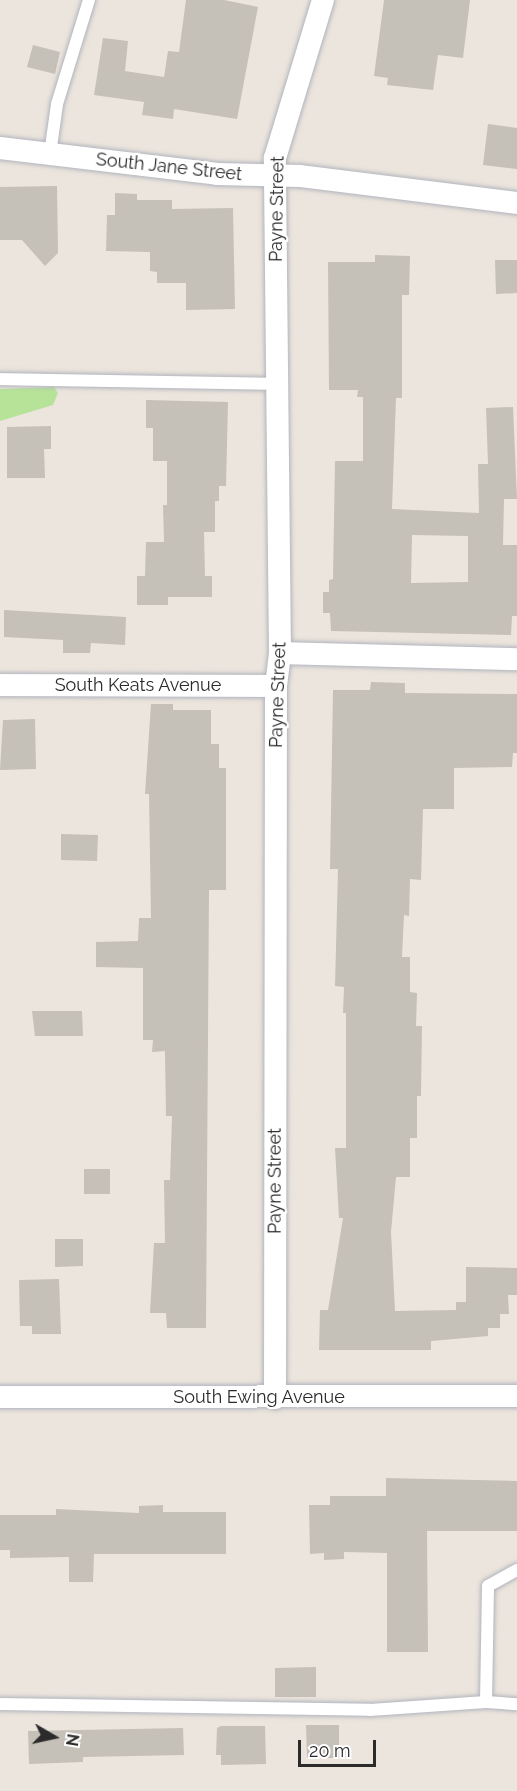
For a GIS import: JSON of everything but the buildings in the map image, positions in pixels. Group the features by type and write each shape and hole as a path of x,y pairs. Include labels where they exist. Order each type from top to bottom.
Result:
{"street":[{"name":"Payne Street","path":"275,1398 276,686 280,653 276,176 281,128 323,0"},
{"name":"South Jane Street","path":"0,148 217,174 276,176 517,203"},
{"path":"280,653 517,659"},
{"name":"South Keats Avenue","path":"0,685 276,686"},
{"name":"South Ewing Avenue","path":"0,1397 517,1396"}],"lane":[{"path":"50,154 57,104 89,0"},
{"path":"0,379 277,384"},
{"path":"486,1702 488,1586 517,1570"},
{"path":"0,1704 370,1710 486,1702 517,1704"}],"green space":[{"path":"54,387 58,393 53,405 0,421 0,389"}]}
